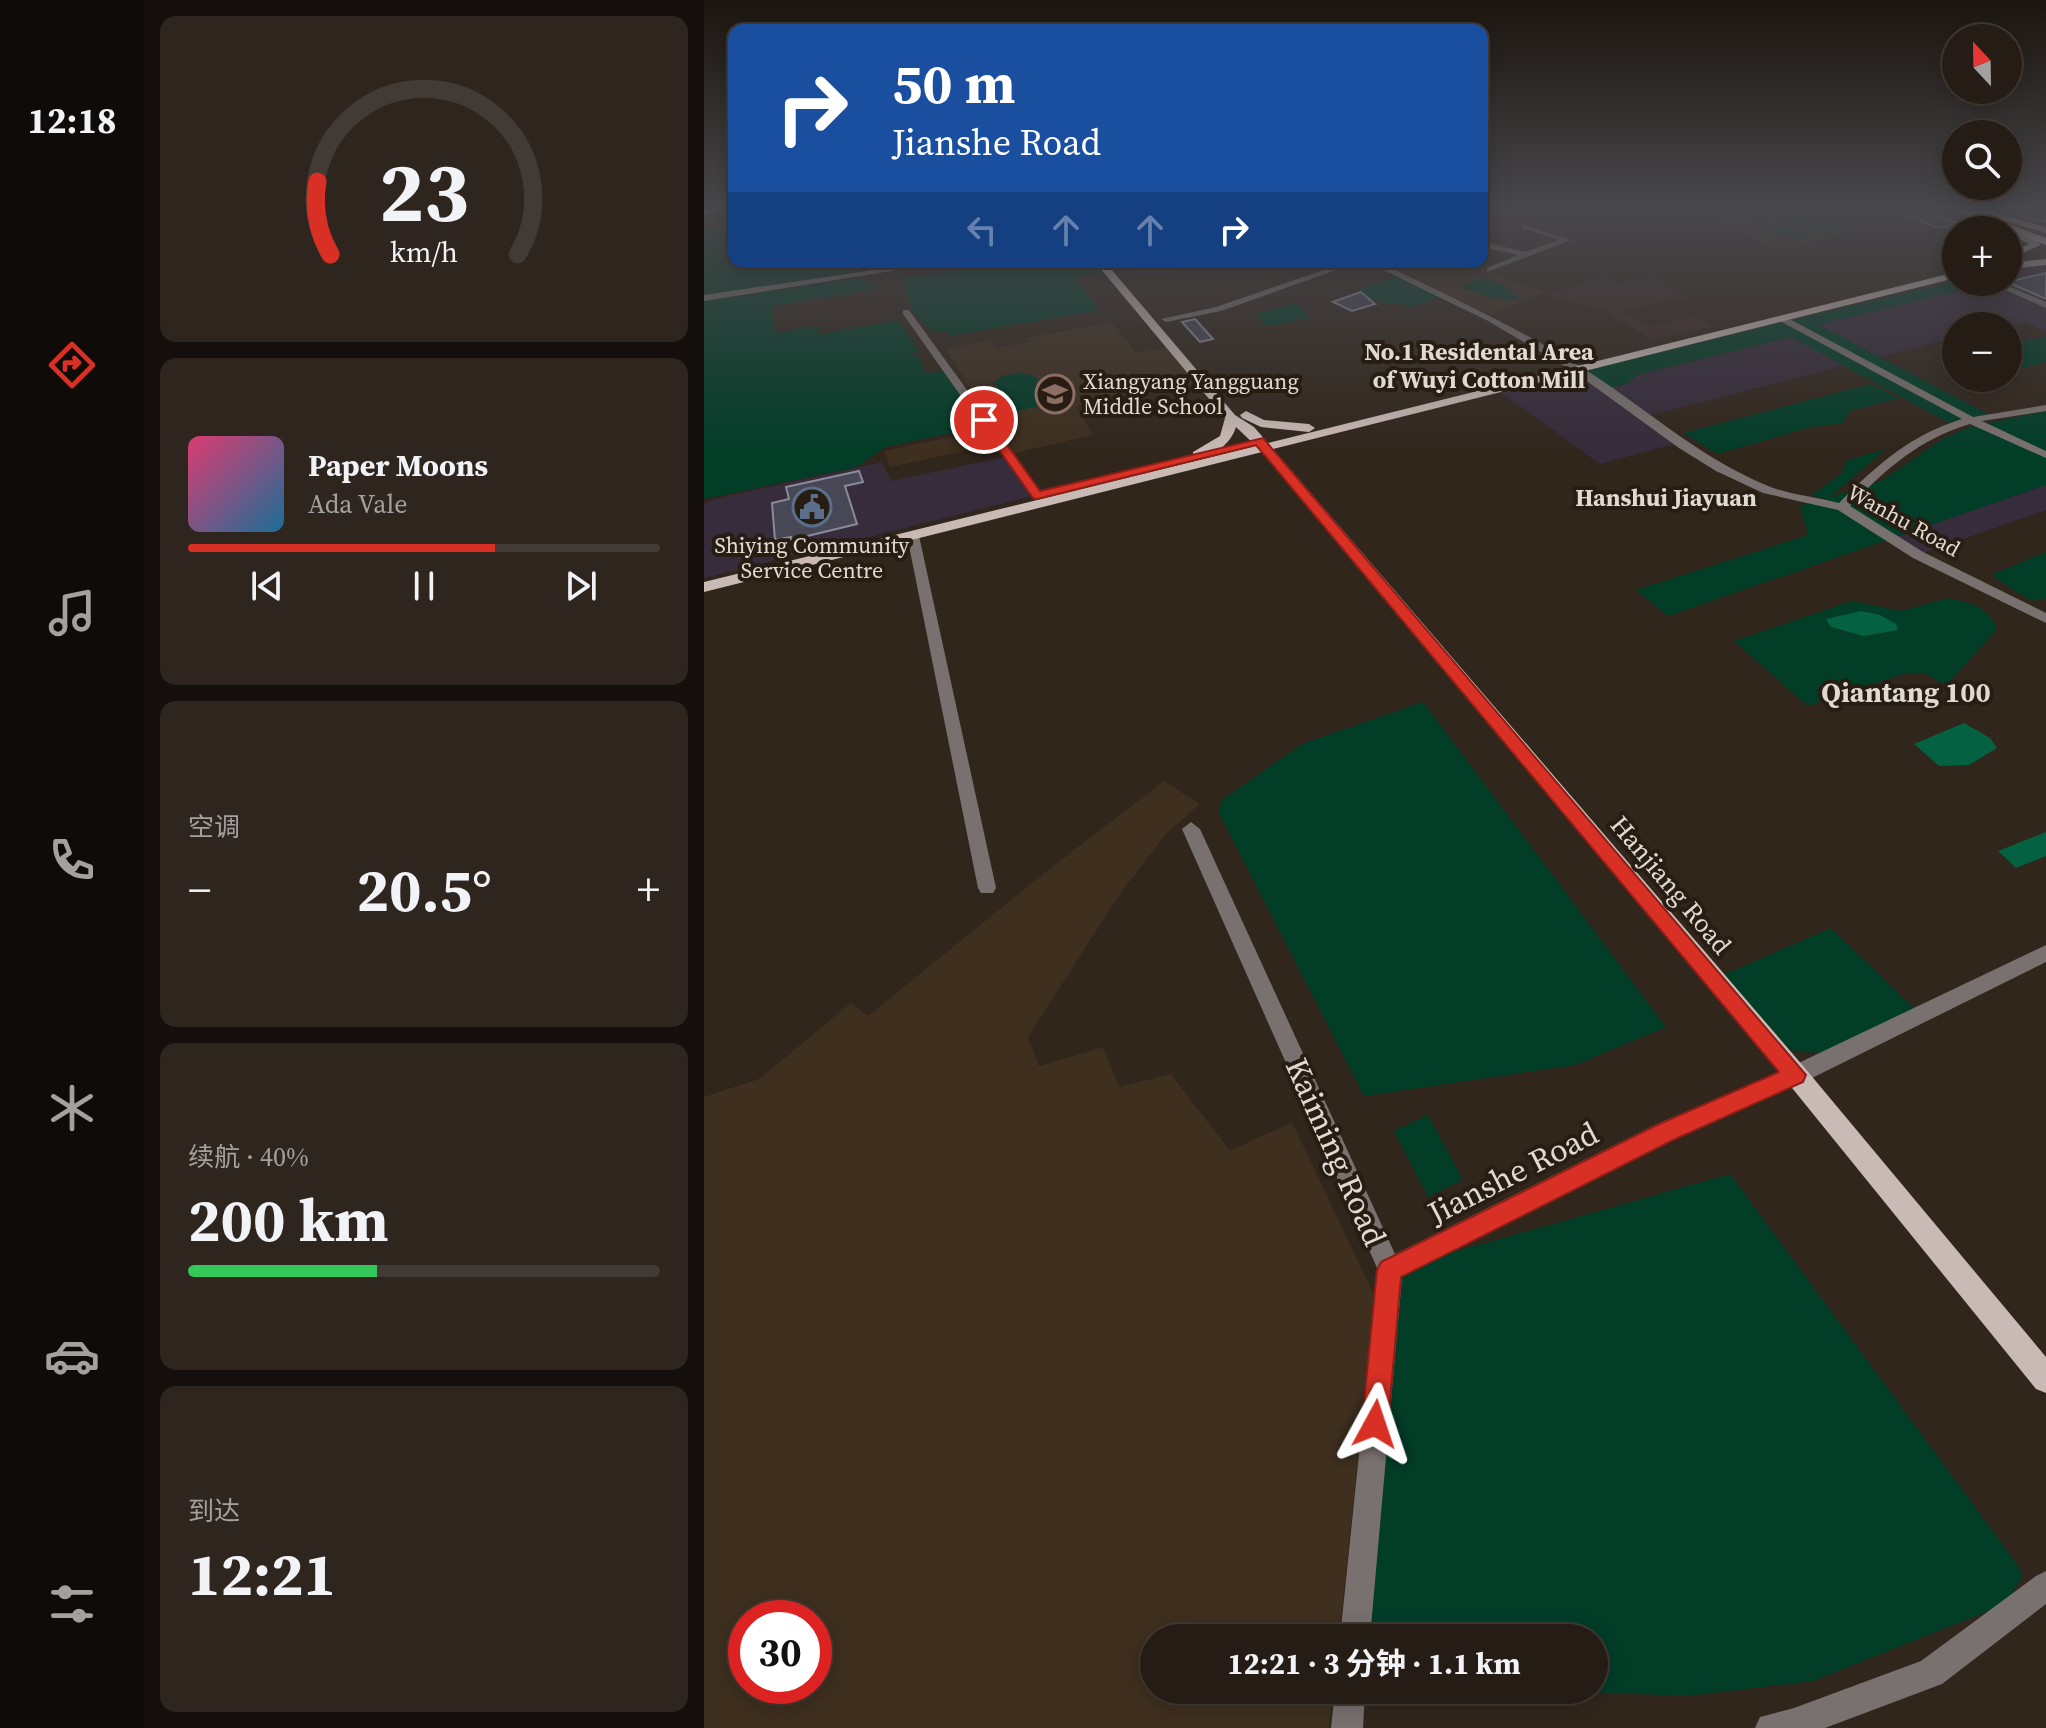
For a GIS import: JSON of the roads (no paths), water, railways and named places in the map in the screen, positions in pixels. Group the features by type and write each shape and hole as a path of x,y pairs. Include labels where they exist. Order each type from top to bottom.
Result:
{"main road":[{"name":"Hanjiang Road","path":"1123,290 1231,418 1259,440"},
{"path":"1141,290 1148,298"},
{"path":"704,578 1259,440 1307,434 1884,290"},
{"path":"1572,366 1889,290"},
{"path":"1157,309 1176,331"},
{"name":"Hanjiang Road","path":"1236,403 1259,440 1796,1075 2046,1379"},
{"path":"1198,455 1223,443 1230,434 1231,418"},
{"path":"1259,440 1261,423 1307,434"},
{"path":"1259,440 1283,450 1307,434"},
{"path":"704,587 1233,457 1259,440"}],"street":[{"path":"704,298 759,290"},
{"path":"1166,319 1218,309 1274,290"},
{"name":"Wanhu Road","path":"1429,290 1491,319 1572,366 1683,446 1720,468 1767,490 1842,507 1918,555 2046,619"},
{"path":"2022,295 2046,305"},
{"path":"906,312 1037,495"},
{"path":"1781,318 1973,421 2046,455"},
{"path":"1842,507 1903,450 1950,427 2046,408"},
{"path":"913,536 987,888"},
{"name":"Kaiming Road","path":"1191,829 1390,1270 1356,1624"},
{"path":"1796,1075 2046,953"},
{"name":"Jianshe Road","path":"1390,1270 1665,1132 1796,1075"},
{"path":"1771,1728 1794,1724 1931,1673 2046,1586"},
{"path":"1347,1728 1349,1704"}],"place":[{"name":"Xiangyang Yangguang Middle School","path":"1055,394"},
{"name":"Shiying Community Service Centre","path":"812,507"}],"district":[{"name":"No.1 Residental Area of Wuyi Cotton Mill","path":"1479,365"},
{"name":"Hanshui Jiayuan","path":"1666,497"},
{"name":"Qiantang 100","path":"1906,692"}]}
